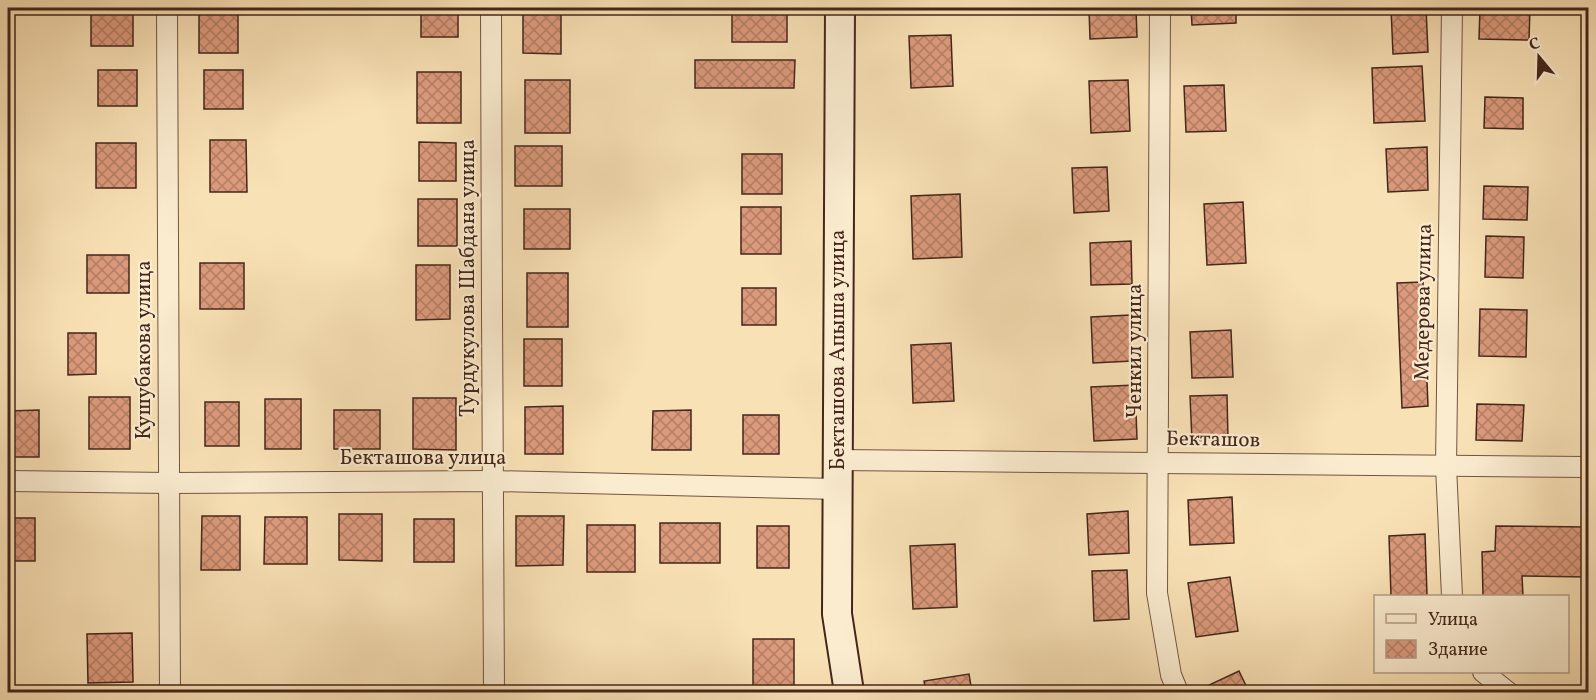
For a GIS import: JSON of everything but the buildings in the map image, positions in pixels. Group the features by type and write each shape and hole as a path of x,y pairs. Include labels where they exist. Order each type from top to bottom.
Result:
{"street":[{"name":"Кушубакова улица","path":"167,8 170,693"},
{"name":"Турдукулова Шабдана улица","path":"491,8 494,693"},
{"name":"Бекташова Апыша улица","path":"840,8 837,614 849,693"},
{"name":"Ченкил улица","path":"1160,8 1157,593 1171,675 1178,693"},
{"name":"Медерова улица","path":"1452,8 1446,466 1452,595"},
{"name":"Бекташов","path":"838,460 1588,467"},
{"name":"Бекташова улица","path":"8,481 169,483 493,481 838,489"},
{"path":"1484,673 1508,693"}]}
